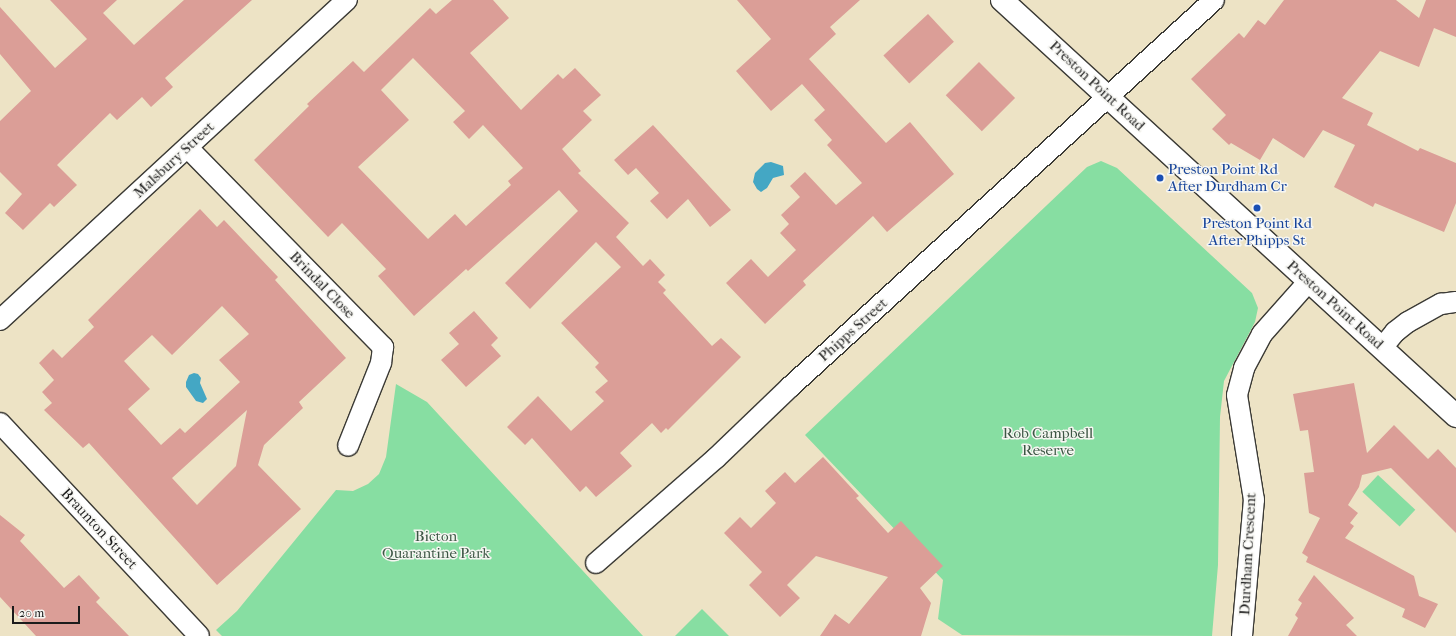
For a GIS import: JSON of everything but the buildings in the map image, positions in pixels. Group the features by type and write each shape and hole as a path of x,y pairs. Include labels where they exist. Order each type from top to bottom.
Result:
{"main road":[{"name":"Preston Point Road","path":"1002,0 1109,96 1456,416"}],"street":[{"name":"Malsbury Street","path":"0,320 347,0"},
{"name":"Phipps Street","path":"596,563 716,458 790,387 1214,0"},
{"name":"Brindal Close","path":"188,148 383,347 381,362 348,446"},
{"name":"Durdham Crescent","path":"1242,636 1254,500 1237,395 1244,368 1262,334 1309,281"},
{"path":"1382,348 1395,332 1408,322 1441,304 1456,302"},
{"name":"Braunton Street","path":"0,423 199,636"}],"green space":[{"name":"Rob Campbell Reserve","path":"1101,161 1117,168 1252,293 1258,308 1255,322 1224,381 1220,417 1218,565 1212,636 962,635 938,619 943,580 805,435 1087,167"},
{"name":"Bicton Quarantine Park","path":"396,384 427,402 643,636 222,636 216,630 237,611 336,490 353,491 368,484 379,474 386,457"},
{"path":"1378,475 1415,510 1400,527 1362,492"},
{"path":"702,609 729,636 675,636"}],"water":[{"path":"771,162 783,166 784,175 773,178 767,188 761,192 757,189 753,182 755,173 765,163"},
{"path":"194,373 198,374 201,378 200,383 207,399 203,403 196,401 186,387 186,382 189,375"}],"place":[{"name":"Preston Point Rd After Durdham Cr","path":"1160,178"},
{"name":"Preston Point Rd After Phipps St","path":"1257,208"}]}
